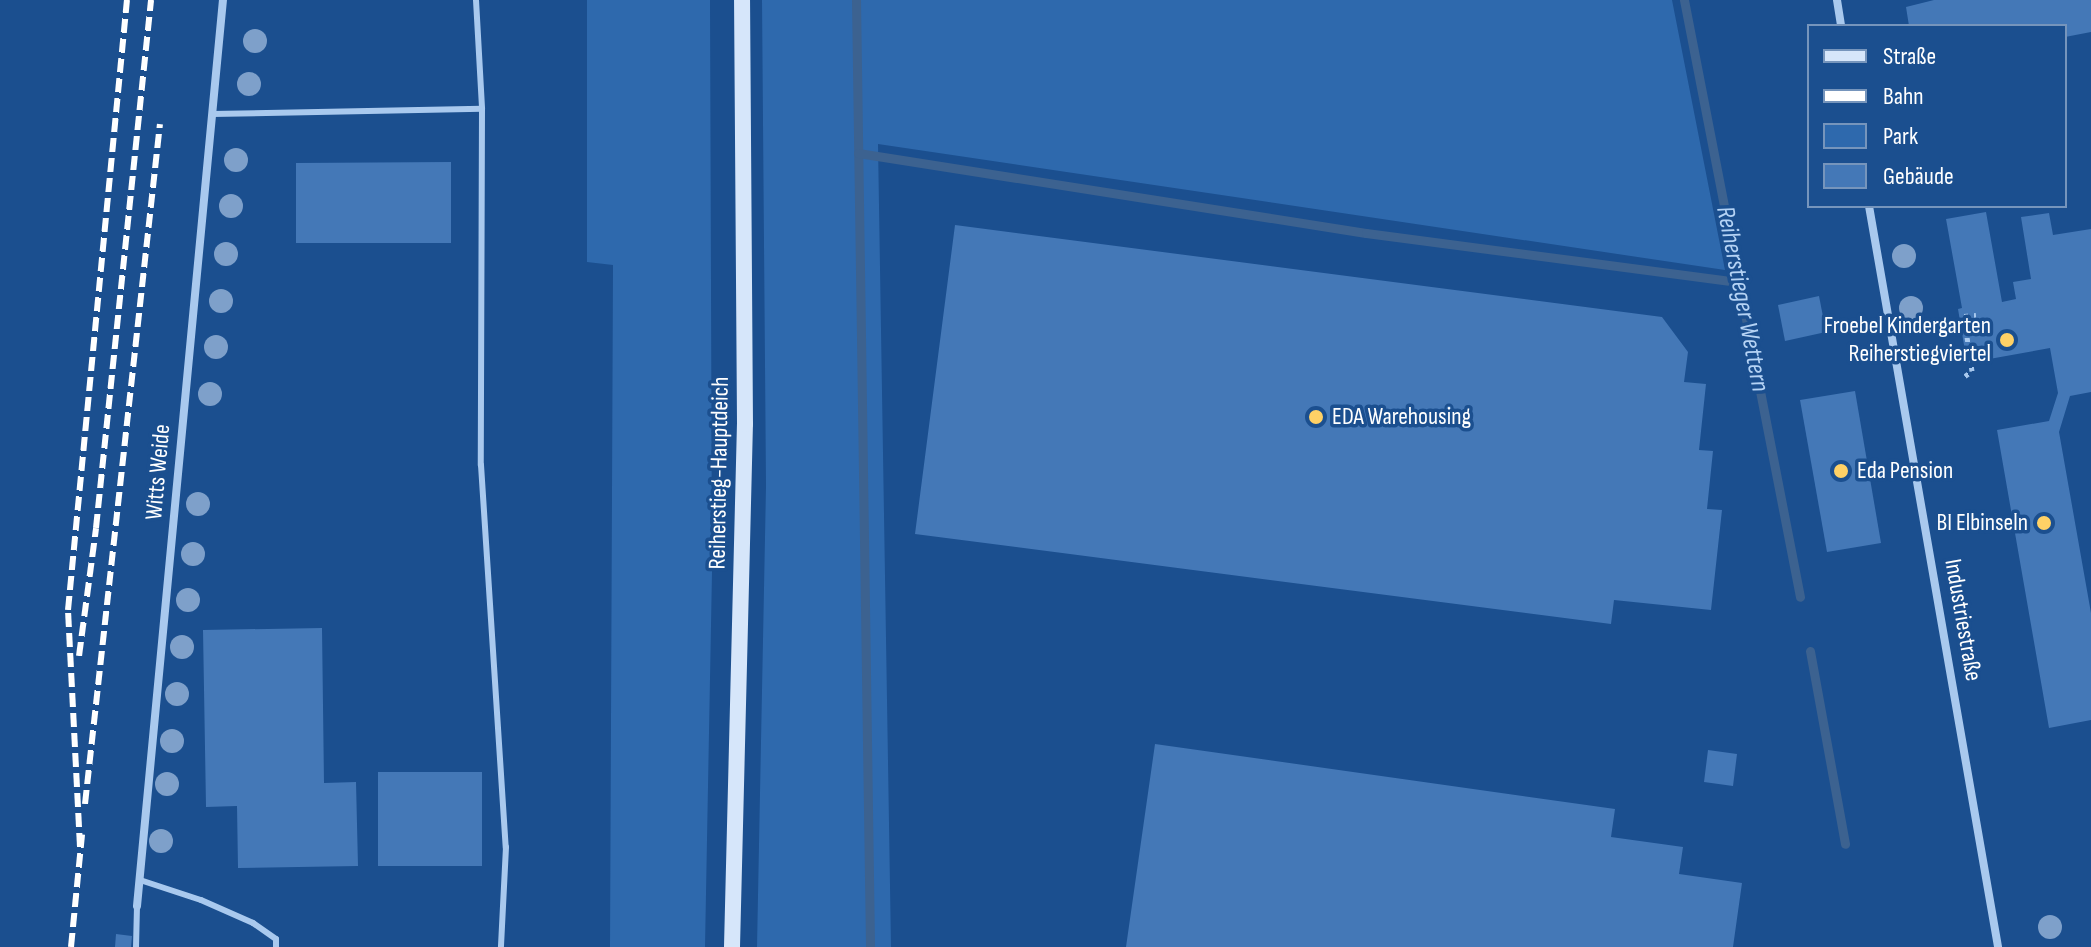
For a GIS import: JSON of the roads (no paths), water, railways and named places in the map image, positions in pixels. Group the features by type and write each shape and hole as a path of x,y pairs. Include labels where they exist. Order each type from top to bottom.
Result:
{"main road":[{"name":"Reiherstieg-Hauptdeich","path":"732,947 745,424 742,0"}],"street":[{"name":"Witts Weide","path":"137,906 223,0"},
{"path":"1837,0 1841,24"},
{"name":"Industriestraße","path":"1869,208 1998,947"}],"lane":[{"path":"476,0 482,109 481,465 506,847 501,947"},
{"path":"212,114 482,109"},
{"path":"140,880 201,900 253,923 276,939 276,947"},
{"name":"Witts Weide","path":"136,947 137,906"}],"waterway":[{"path":"856,0 870,947"},
{"name":"Reiherstieger Wettern","path":"1684,0 1800,597"},
{"path":"858,153 1366,233 1740,282"},
{"name":"Reiherstieger Wettern","path":"1810,651 1845,844"}],"railway":[{"path":"80,847 68,610 127,0"},
{"path":"79,656 96,528 151,0"},
{"path":"85,804 160,124"},
{"path":"71,947 82,835"}],"place":[{"name":"Froebel Kindergarten Reiherstiegviertel","path":"2007,340"},
{"name":"EDA Warehousing","path":"1316,417"},
{"name":"Eda Pension","path":"1841,471"},
{"name":"BI Elbinseln","path":"2044,523"}]}
